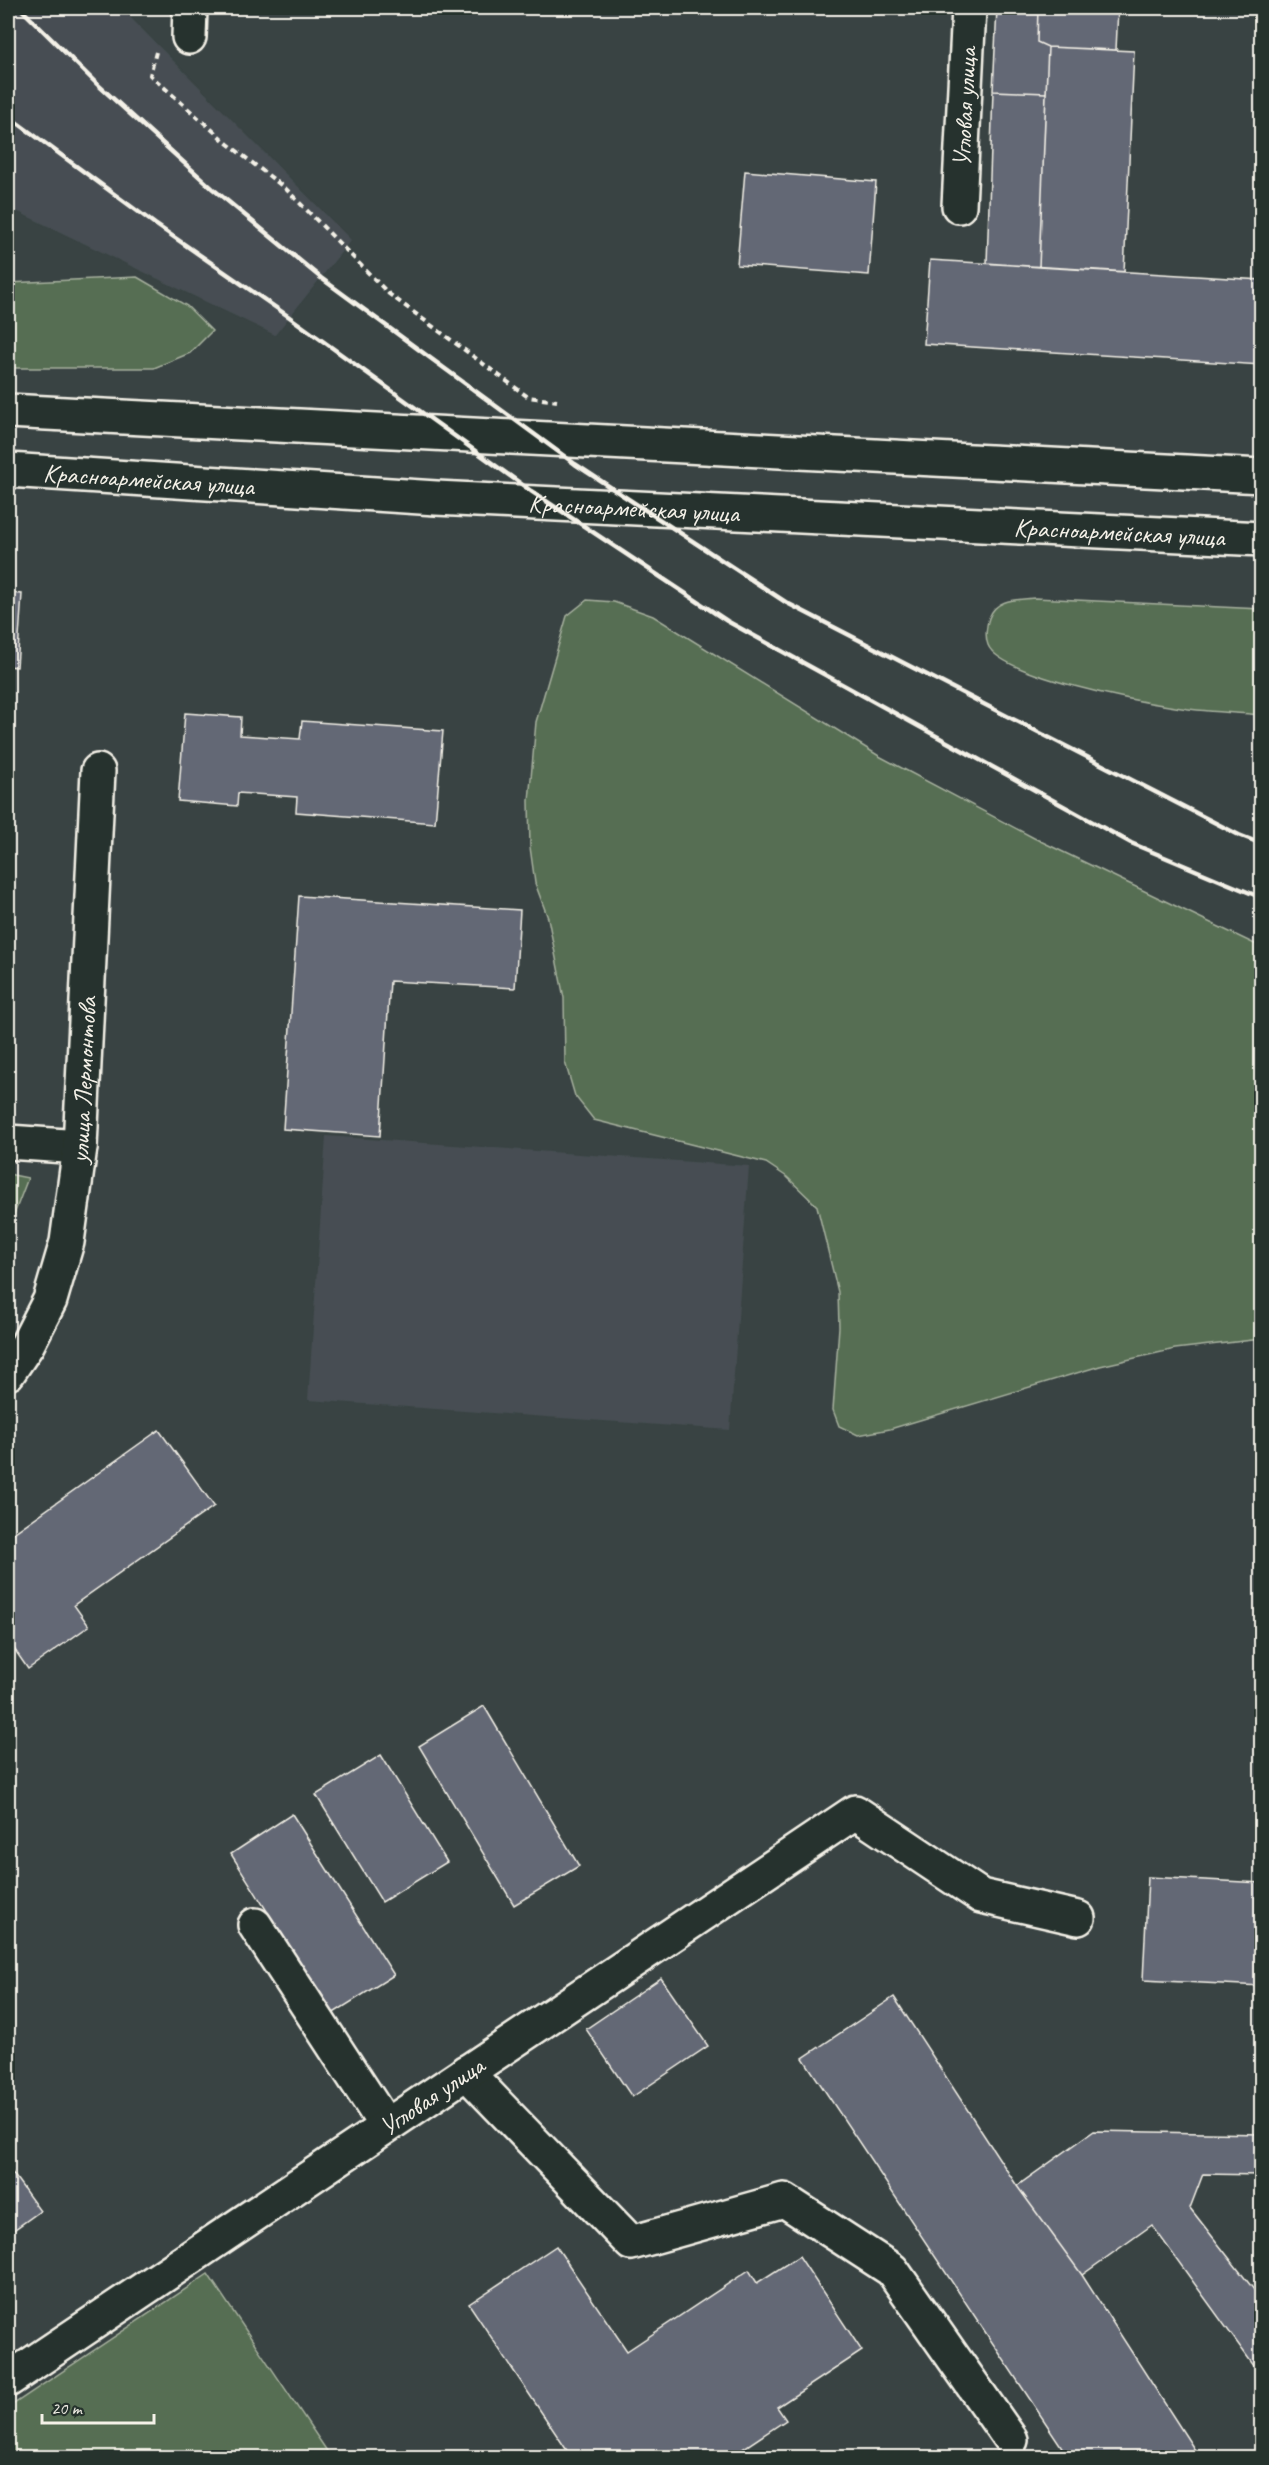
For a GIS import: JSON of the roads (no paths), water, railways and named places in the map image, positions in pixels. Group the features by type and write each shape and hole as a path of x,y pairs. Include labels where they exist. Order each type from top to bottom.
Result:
{"main road":[{"name":"Угловая улица","path":"959,206 969,8"},
{"path":"8,411 1262,476"},
{"name":"Красноармейская улица","path":"8,470 436,498 1262,539"},
{"name":"улица Лермонтова","path":"8,1373 27,1345 50,1300 67,1242 80,1148 98,771"},
{"path":"8,1142 80,1148"},
{"name":"Угловая улица","path":"8,2380 855,1812 981,1896 1078,1918"},
{"path":"255,1925 386,2126"},
{"path":"466,2072 631,2243 784,2200 892,2270 1011,2440"}],"railway":[{"path":"20,8 96,83 213,189 321,278 575,464 787,603 1239,835 1262,844"},
{"path":"8,116 155,224 288,316 531,491 727,621 1131,843 1262,898"}]}
